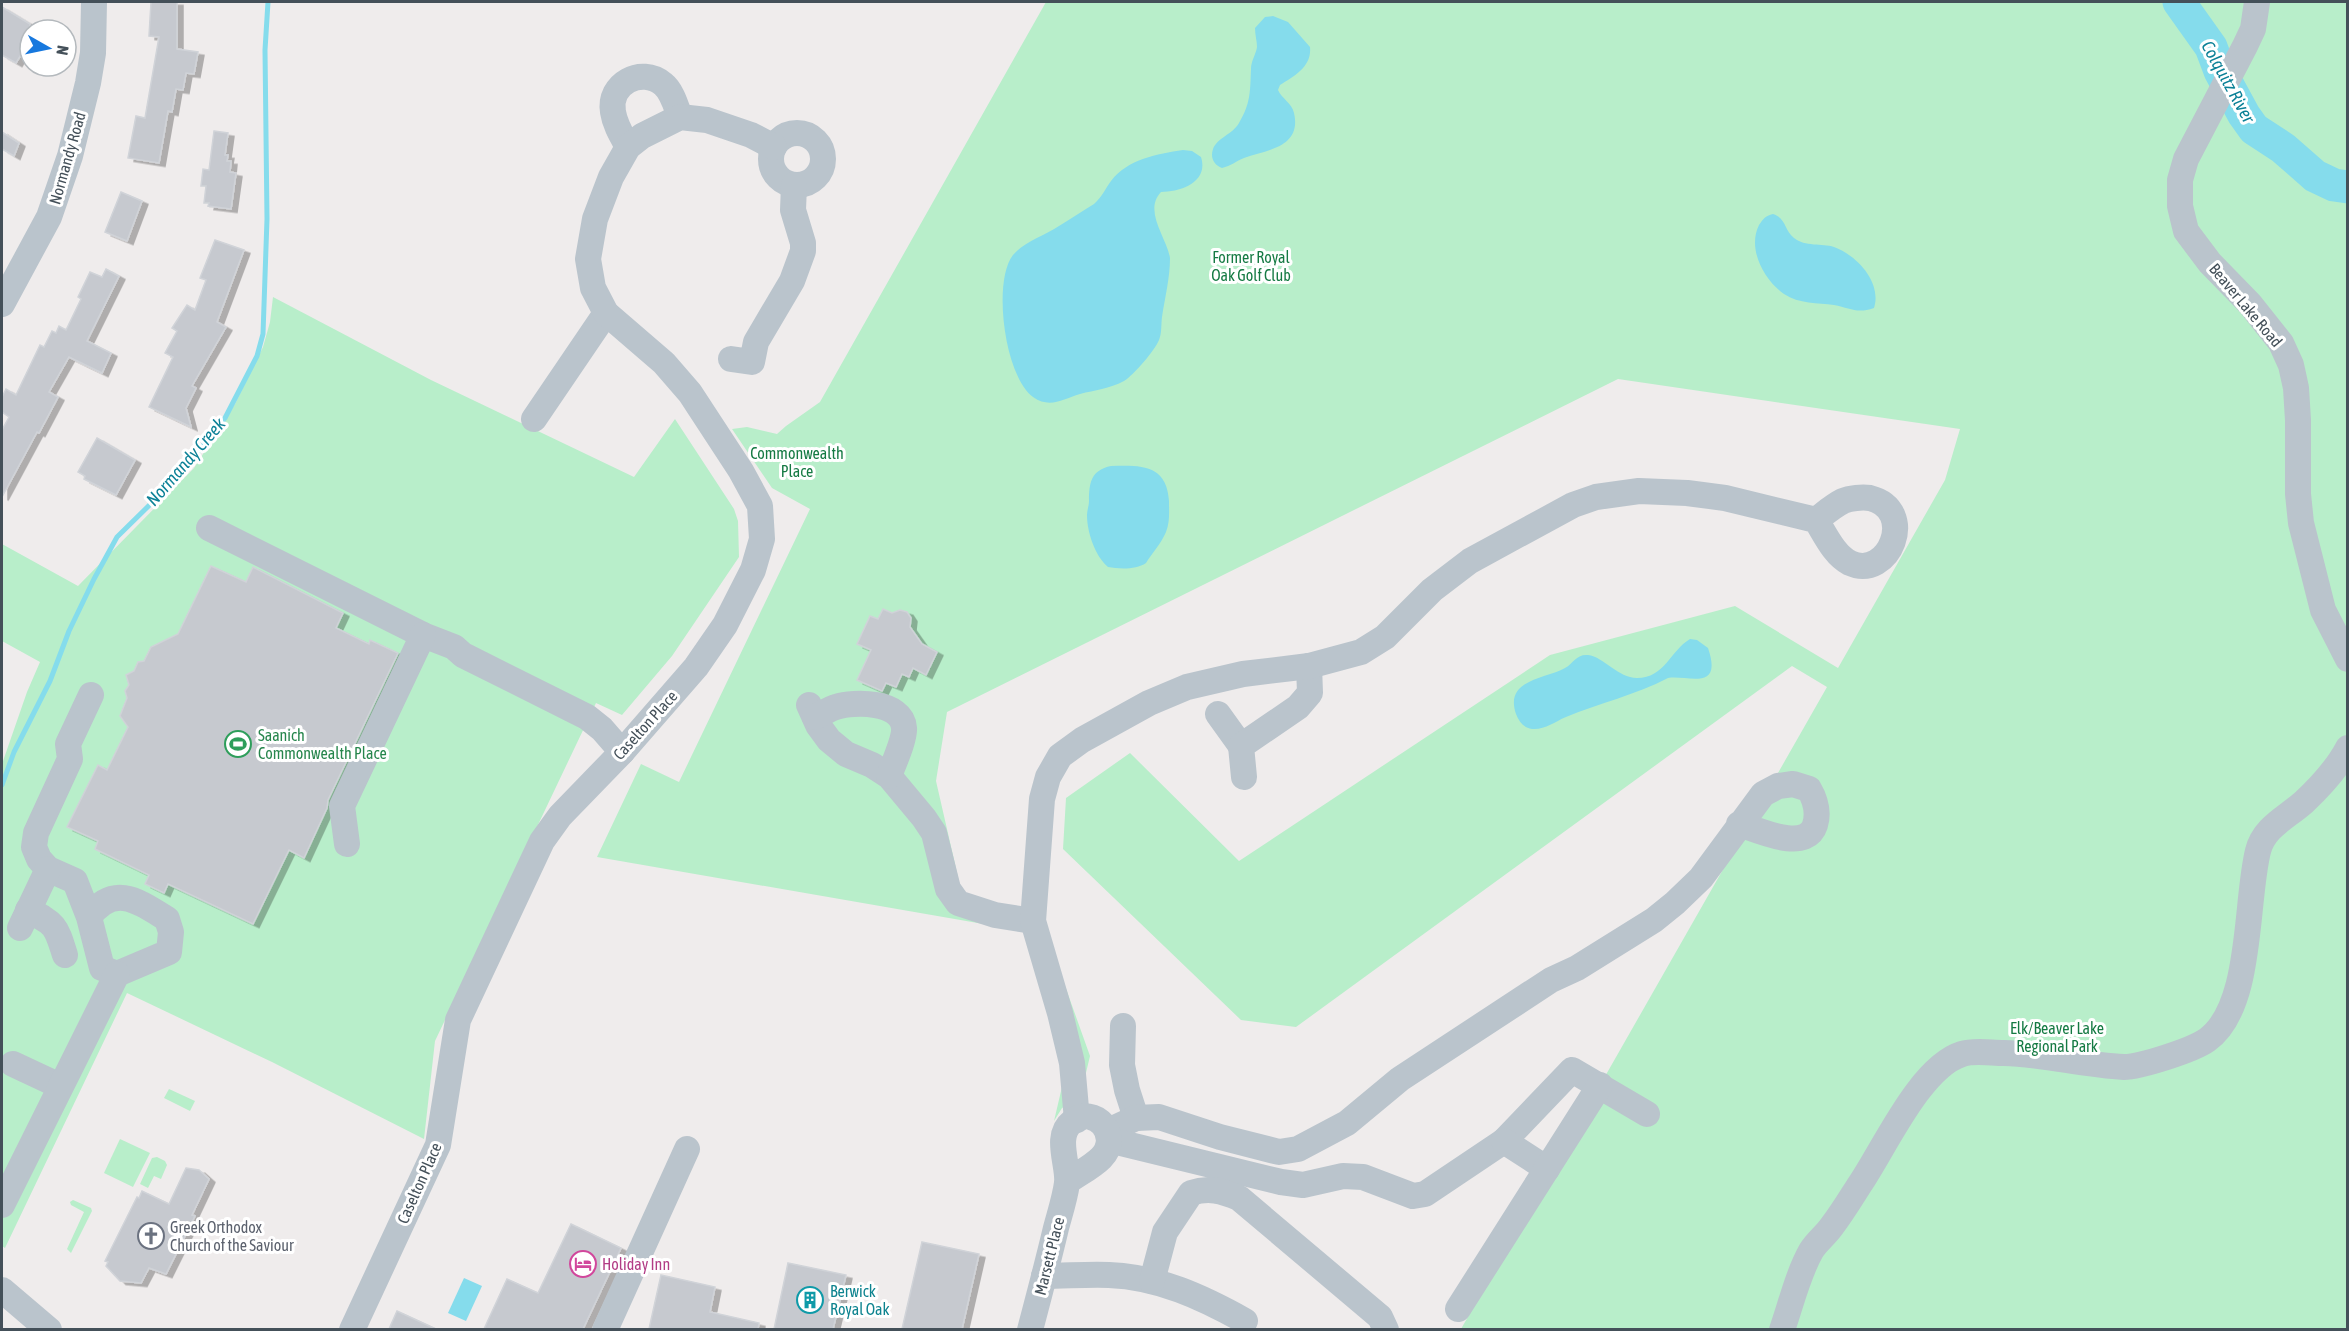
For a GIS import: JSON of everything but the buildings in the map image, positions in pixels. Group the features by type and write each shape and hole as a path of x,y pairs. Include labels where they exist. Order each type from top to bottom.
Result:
{"street":[{"name":"Normandy Road","path":"2,304 49,217 70,156 91,63 94,2"},
{"name":"Beaver Lake Road","path":"2257,2 2253,29 2186,159 2180,180 2180,206 2186,231 2210,263 2250,304 2281,343 2291,365 2298,420 2297,460 2301,522 2323,610 2348,659"},
{"path":"628,147 612,112 615,91 622,83 632,78 643,77 653,78 664,84 680,117 707,120 752,135 774,147"},
{"name":"Caselton Place","path":"352,1329 438,1145 458,1020 542,841 560,816 622,752 696,667 725,625 753,570 762,538 760,506 741,471 690,393 664,363 606,313 593,288 588,259 595,219 611,177 628,147 642,136 680,117"},
{"path":"793,133 806,134 816,141 822,152 823,164 817,176 807,183 794,185 783,180 775,171 771,160 774,147 782,138 793,133"},
{"path":"731,359 752,362 760,332 792,281 800,262 803,243 793,210 794,185"},
{"path":"534,419 606,313"},
{"path":"1067,1182 1101,1158 1108,1147 1109,1136 1103,1123 1093,1118 1077,1120 1072,1063 1033,921 1042,799 1048,777 1060,756 1082,740 1149,703 1187,687 1243,674 1309,666 1361,652 1385,638 1432,590 1470,561 1573,505 1596,496 1639,491 1687,493 1725,498 1816,520"},
{"path":"209,528 423,634 454,647 463,655 587,717 602,729 622,752"},
{"path":"347,844 342,806 423,634"},
{"path":"1241,746 1298,707 1310,693 1309,666"},
{"path":"92,695 68,744 70,759 36,833 34,847 39,860 48,869 75,881 110,971"},
{"path":"889,776 904,729 900,716 887,708 849,704 812,711 829,740 846,754 872,765 889,776 924,818 934,833 948,889 958,903 995,915 1033,921"},
{"path":"1218,714 1241,746 1244,777"},
{"path":"1782,1329 1811,1250 1833,1225 1874,1163 1894,1123 1942,1066 1962,1054 1983,1053 2045,1055 2126,1067 2171,1056 2205,1042 2220,1029 2230,1011 2237,988 2258,851 2264,835 2325,780 2339,765 2348,748"},
{"path":"1109,1136 1136,1118 1159,1117 1220,1137 1279,1152 1298,1149 1347,1124 1400,1079 1551,980 1576,968 1654,920 1701,878 1739,824"},
{"path":"48,869 24,919 47,920 56,927 65,955"},
{"path":"2,1172 53,1083 110,971 169,952 171,932 167,919 126,898 115,896 98,905 89,917"},
{"path":"1123,1026 1122,1065 1136,1118"},
{"path":"13,1064 53,1083"},
{"path":"1109,1136 1281,1182 1303,1185 1342,1176 1363,1177 1413,1196 1425,1194 1504,1141 1572,1070 1647,1114"},
{"path":"2,1205 53,1083"},
{"path":"1458,1309 1600,1085"},
{"name":"Marsett Place","path":"1030,1329 1067,1182 1063,1143 1065,1131 1071,1122 1077,1120"},
{"path":"1504,1141 1547,1169"},
{"path":"605,1329 687,1149"},
{"path":"1152,1281 1165,1232 1191,1193 1204,1189 1221,1191 1239,1198 1380,1317 1386,1329"},
{"path":"1044,1276 1110,1275 1152,1281 1204,1298 1245,1321"},
{"path":"2,1290 49,1329"}],"green space":[{"path":"1046,2 2347,2 2347,1329 1461,1329 1827,687 1792,666 1296,1027 1241,1020 1063,849 1066,798 1130,753 1239,861 1550,655 1735,606 1838,668 1945,480 1960,429 1618,379 947,712 936,781 963,899 1039,913 1090,1056 1080,1098 1062,1108 1054,1121 1069,1057 1024,931 597,857 641,764 679,782 810,509 772,488 732,429 747,427 777,434 820,402"},
{"name":"Commonwealth Place","path":"273,297 431,380 634,477 675,419 734,509 738,521 739,557 672,656 622,715 596,703 435,1041 424,1139 272,1062 127,993 5,1248 2,1246 2,764 40,662 2,641 2,544 78,586 194,468 235,404 263,347 270,322"},
{"path":"169,1089 195,1101 190,1111 164,1098"},
{"path":"120,1139 150,1153 133,1187 104,1173"},
{"path":"157,1157 165,1161 167,1165 161,1179 154,1176 148,1188 140,1184 152,1158"},
{"path":"73,1200 91,1208 92,1211 71,1253 67,1249 84,1212 71,1205 70,1202"}],"water":[{"path":"1273,16 1288,22 1310,47 1310,54 1305,65 1280,85 1278,90 1293,110 1295,125 1293,134 1280,146 1222,168 1213,161 1213,149 1236,127 1243,116 1249,97 1251,66 1257,47 1255,28 1265,17"},
{"path":"1183,150 1192,151 1201,157 1201,173 1192,184 1185,188 1161,192 1154,208 1170,258 1161,334 1157,344 1133,373 1118,384 1056,402 1039,401 1023,386 1015,370 1005,329 1003,286 1013,255 1029,242 1094,204 1111,181 1126,167 1153,156"},
{"path":"1773,214 1780,218 1791,235 1798,241 1834,247 1852,257 1866,271 1871,280 1876,299 1874,308 1858,310 1802,301 1784,294 1777,288 1759,263 1755,244 1759,225"},
{"path":"1111,466 1150,469 1163,480 1167,489 1169,513 1166,532 1146,563 1137,567 1108,567 1099,557 1088,529 1087,515 1092,478 1099,471"},
{"path":"1690,639 1697,640 1708,648 1711,671 1707,676 1693,679 1668,678 1541,728 1527,727 1517,717 1514,702 1521,687 1565,668 1581,656 1588,655 1600,659 1630,677 1646,677 1661,669"},
{"path":"464,1278 482,1286 466,1321 448,1313"}],"waterway":[{"name":"Normandy Creek","path":"2,785 14,752 50,681 69,631 117,537 177,478 225,418 257,356 263,334 267,219 265,50 268,2"},
{"name":"Colquitz River","path":"2179,2 2211,47 2220,71 2254,129 2283,148 2315,176 2334,185 2348,187"}],"place":[{"name":"Saanich Commonwealth Place","path":"238,744"},
{"name":"Greek Orthodox Church of the Saviour","path":"151,1236"},
{"name":"Holiday Inn","path":"583,1264"},
{"name":"Berwick Royal Oak","path":"810,1300"}],"park label":[{"name":"Former Royal Oak Golf Club","path":"1251,266"},
{"name":"Elk/Beaver Lake Regional Park","path":"2057,1037"}]}
